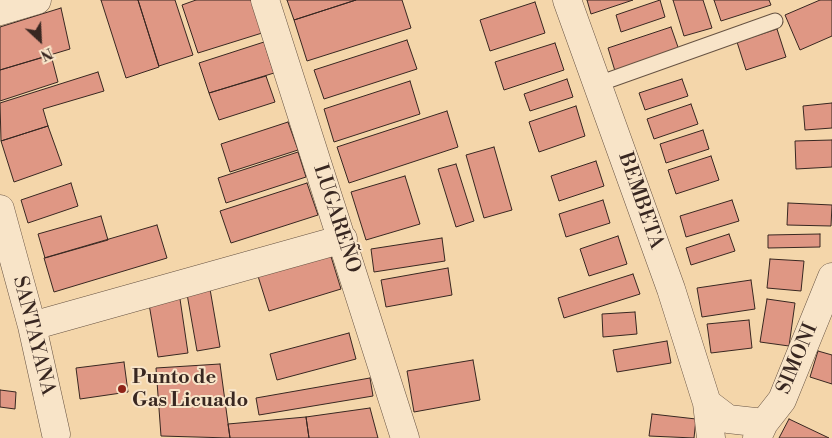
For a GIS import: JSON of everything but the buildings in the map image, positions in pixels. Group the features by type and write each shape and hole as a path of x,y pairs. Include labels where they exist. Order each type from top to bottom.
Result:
{"street":[{"path":"0,10 37,0"},
{"name":"LUGAREÑO","path":"265,0 343,239 405,438"},
{"name":"BEMBETA","path":"567,0 671,289 707,403 711,438"},
{"name":"SANTAYANA","path":"0,209 32,326 56,434"},
{"path":"32,326 343,239"},
{"name":"SIMONI","path":"761,430 782,400 832,277"},
{"path":"707,403 728,419 761,430"}],"lane":[{"path":"598,84 775,21"}],"place":[{"name":"Punto de Gas Licuado","path":"122,389"}]}
